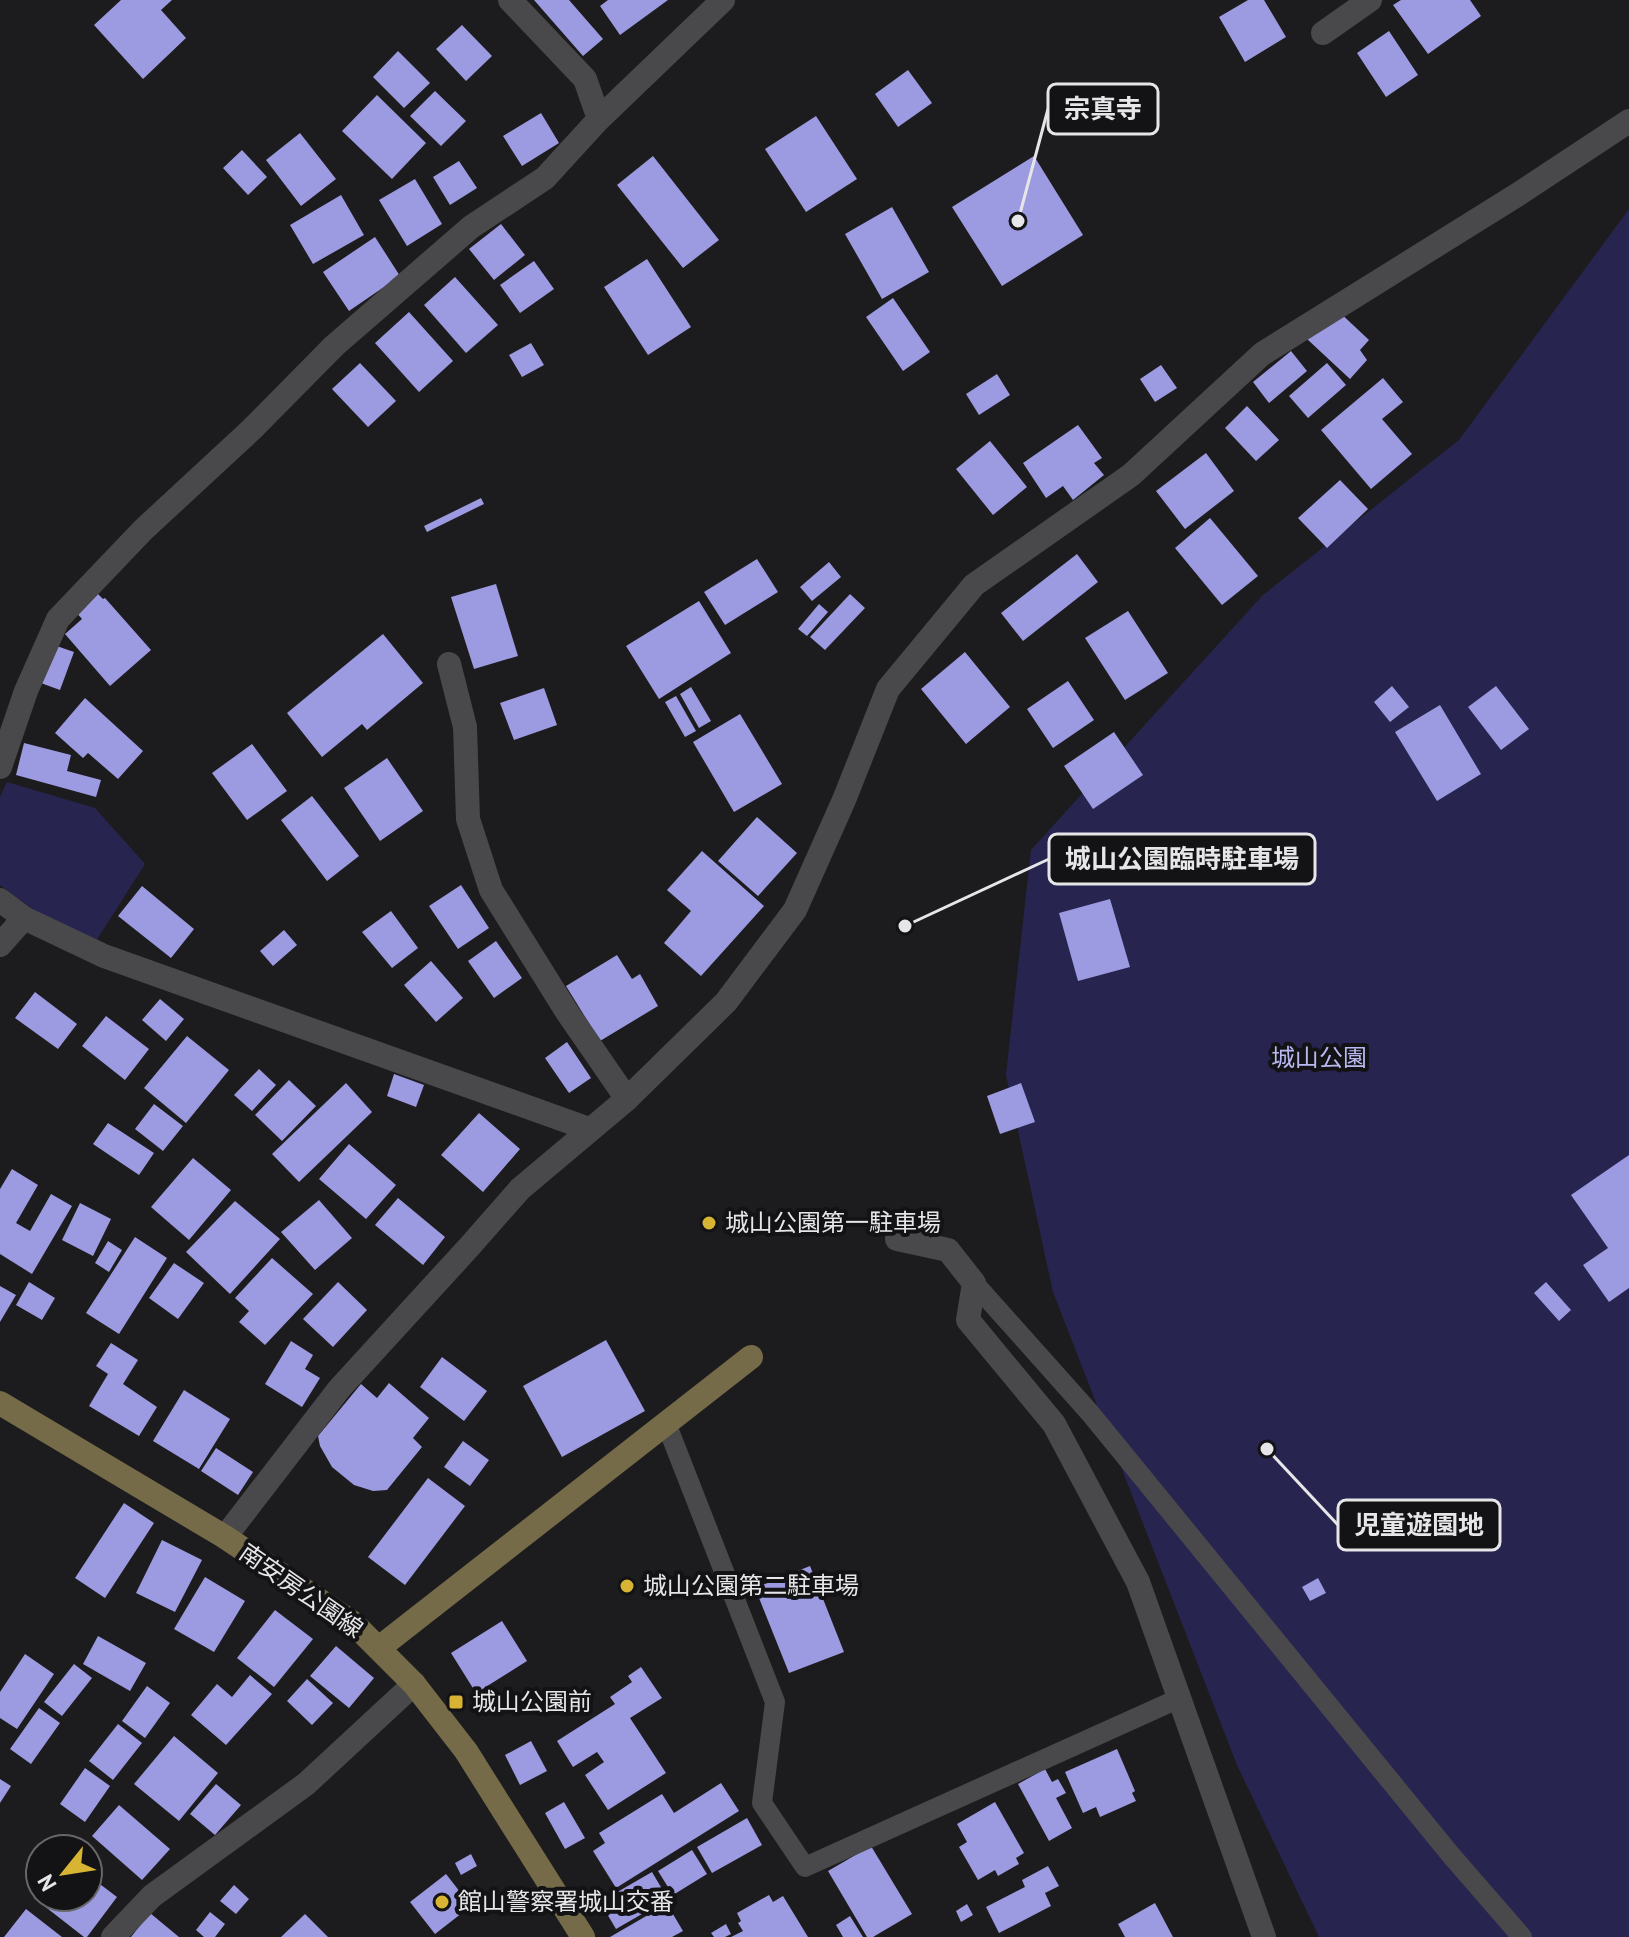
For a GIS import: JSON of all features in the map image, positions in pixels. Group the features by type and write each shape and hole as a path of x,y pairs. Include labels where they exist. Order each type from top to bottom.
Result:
{"main road":[{"path":"379,1648 751,1357"},
{"name":"南安房公園線","path":"0,1403 225,1537 353,1623 414,1684 466,1751 583,1937"}],"street":[{"path":"510,0 585,79 599,119"},
{"path":"0,767 26,691 58,619 143,530 252,429 334,346 471,227 545,178 599,119 723,0"},
{"path":"1323,33 1370,0"},
{"path":"225,1537 339,1389 520,1189 627,1099 726,1002 795,910 844,800 888,689 974,585 1131,475 1262,354 1517,195 1629,121"},
{"path":"449,664 465,727 468,819 491,890 567,1012 627,1099"},
{"path":"0,900 24,918 104,956 589,1129"},
{"path":"0,945 24,918"},
{"path":"897,1239 948,1250 974,1283 968,1320 1054,1424 1138,1582 1264,1937"},
{"path":"113,1937 152,1896 306,1784 414,1684"}],"lane":[{"path":"974,1283 1090,1413 1450,1854 1522,1937"},
{"path":"666,1423 775,1702 762,1803 805,1867 1180,1698"}],"green space":[{"name":"城山公園","path":"1629,209 1629,1937 1319,1937 1237,1765 1053,1292 1006,1075 1031,850 1263,595 1459,440"},
{"path":"7,782 95,808 145,864 96,941 31,908 0,885 0,797"}],"building":[{"path":"121,0 172,0 161,10 186,38 143,79 94,25"},
{"path":"534,0 569,0 603,39 583,56"},
{"path":"608,0 668,0 620,35 600,6"},
{"path":"1248,0 1264,0 1286,37 1245,62 1219,17"},
{"path":"1401,0 1470,0 1481,16 1428,54 1393,5"},
{"path":"462,25 492,56 466,81 436,49"},
{"path":"1389,31 1418,75 1386,97 1357,53"},
{"path":"398,51 430,83 404,108 373,77"},
{"path":"908,70 932,103 898,127 875,94"},
{"path":"435,91 466,121 441,146 410,116"},
{"path":"377,95 426,143 392,179 342,131"},
{"path":"541,113 559,143 522,166 503,136"},
{"path":"816,116 857,179 806,212 765,149"},
{"path":"300,133 336,179 301,206 266,160"},
{"path":"242,150 267,177 248,195 223,168"},
{"path":"653,156 719,240 683,268 617,185"},
{"path":"1034,156 1083,235 1002,286 952,207"},
{"path":"459,161 477,188 450,205 433,177"},
{"path":"415,179 442,224 407,246 379,200"},
{"path":"341,195 364,235 313,264 290,225"},
{"path":"892,207 929,272 882,299 845,234"},
{"path":"501,224 525,255 494,280 469,249"},
{"path":"375,237 400,276 349,311 323,272"},
{"path":"647,259 691,327 648,355 604,287"},
{"path":"534,261 554,289 520,313 500,285"},
{"path":"455,277 498,325 466,353 424,305"},
{"path":"893,298 930,352 903,371 866,317"},
{"path":"1336,309 1369,340 1360,350 1367,360 1350,379 1307,339"},
{"path":"409,312 453,361 419,392 375,343"},
{"path":"531,343 544,365 522,377 509,355"},
{"path":"1291,351 1307,371 1269,403 1253,382"},
{"path":"360,363 396,401 368,427 332,389"},
{"path":"1327,363 1346,385 1308,418 1289,396"},
{"path":"1161,365 1177,388 1155,402 1140,379"},
{"path":"997,374 1010,395 979,415 966,394"},
{"path":"1383,378 1403,402 1382,419 1412,454 1371,489 1321,430"},
{"path":"1247,406 1279,440 1256,461 1225,428"},
{"path":"1078,425 1102,458 1094,463 1104,475 1073,500 1063,486 1046,498 1023,463"},
{"path":"990,441 1027,487 993,515 956,469"},
{"path":"1206,453 1234,491 1185,529 1156,491"},
{"path":"1340,480 1368,509 1327,548 1298,518"},
{"path":"481,498 484,504 427,532 424,526"},
{"path":"1210,518 1258,576 1222,605 1175,548"},
{"path":"1077,554 1098,582 1023,641 1001,613"},
{"path":"757,559 778,592 725,625 704,592"},
{"path":"829,562 841,577 812,601 800,587"},
{"path":"496,584 518,656 474,669 451,597"},
{"path":"97,593 151,650 110,686 65,634 82,619 76,612"},
{"path":"850,594 865,608 825,650 810,637"},
{"path":"699,601 731,653 659,699 626,646"},
{"path":"819,604 828,612 807,636 798,629"},
{"path":"1128,611 1168,673 1125,700 1085,638"},
{"path":"383,634 423,683 367,730 362,724 322,757 287,713"},
{"path":"51,644 74,652 60,690 38,682"},
{"path":"965,652 1010,707 966,744 921,689"},
{"path":"1068,681 1094,720 1053,748 1027,709"},
{"path":"1392,686 1409,707 1390,722 1374,702"},
{"path":"1496,686 1529,729 1501,750 1468,707"},
{"path":"691,687 711,721 699,728 680,694"},
{"path":"544,688 557,725 514,740 500,703"},
{"path":"676,696 696,731 685,737 665,702"},
{"path":"85,698 143,751 118,779 88,753 83,758 55,733"},
{"path":"1440,705 1481,774 1437,801 1395,732"},
{"path":"740,714 782,784 734,812 693,742"},
{"path":"1114,732 1143,775 1093,809 1064,766"},
{"path":"24,743 71,755 67,771 101,780 96,797 16,775"},
{"path":"252,744 287,791 247,820 212,773"},
{"path":"387,758 423,811 380,841 344,788"},
{"path":"312,796 359,856 327,881 281,820"},
{"path":"757,817 797,853 758,896 718,861"},
{"path":"702,851 764,906 701,976 664,943 691,911 667,890"},
{"path":"461,885 489,928 458,949 429,906"},
{"path":"142,886 194,929 171,958 118,916"},
{"path":"1110,899 1130,967 1078,981 1059,913"},
{"path":"391,911 418,948 392,968 362,932"},
{"path":"284,930 297,945 273,966 260,951"},
{"path":"496,941 522,978 494,998 468,961"},
{"path":"617,955 632,979 640,974 658,1006 600,1041 566,986"},
{"path":"431,961 463,998 436,1022 404,985"},
{"path":"35,992 77,1024 58,1049 15,1018"},
{"path":"160,999 184,1019 166,1041 142,1020"},
{"path":"106,1016 149,1049 125,1080 82,1046"},
{"path":"187,1036 229,1070 186,1123 144,1088"},
{"path":"567,1042 591,1078 569,1093 545,1058"},
{"path":"259,1069 276,1085 252,1111 234,1095"},
{"path":"394,1074 424,1085 416,1107 387,1096"},
{"path":"289,1080 316,1106 282,1141 255,1115"},
{"path":"346,1083 372,1112 299,1182 272,1154"},
{"path":"1021,1083 1035,1122 1000,1134 987,1096"},
{"path":"154,1104 183,1126 163,1151 135,1129"},
{"path":"479,1113 520,1149 483,1192 441,1155"},
{"path":"108,1123 154,1153 139,1175 93,1144"},
{"path":"349,1144 396,1185 366,1219 319,1179"},
{"path":"1629,1155 1629,1288 1609,1302 1583,1265 1608,1248 1571,1195"},
{"path":"193,1158 231,1190 189,1240 151,1207"},
{"path":"12,1169 38,1185 16,1223 30,1231 51,1194 72,1206 32,1274 0,1254 0,1189"},
{"path":"398,1198 445,1237 423,1265 375,1225"},
{"path":"319,1200 352,1238 315,1270 281,1232"},
{"path":"235,1201 280,1239 230,1294 186,1252"},
{"path":"80,1203 111,1219 93,1256 62,1240"},
{"path":"135,1237 167,1258 119,1334 86,1313"},
{"path":"108,1241 122,1250 109,1272 95,1263"},
{"path":"272,1258 313,1294 265,1345 239,1322 249,1311 235,1298"},
{"path":"174,1263 204,1283 178,1319 149,1298"},
{"path":"29,1282 55,1298 42,1320 16,1305"},
{"path":"338,1282 367,1310 333,1347 303,1319"},
{"path":"1546,1282 1571,1310 1559,1321 1534,1293"},
{"path":"0,1286 16,1295 0,1322"},
{"path":"606,1340 645,1411 562,1457 523,1386"},
{"path":"291,1341 313,1355 305,1369 320,1378 302,1407 265,1384"},
{"path":"111,1343 138,1360 123,1384 157,1407 139,1436 89,1406 108,1374 96,1366"},
{"path":"442,1357 487,1391 464,1421 420,1387"},
{"path":"389,1383 429,1418 413,1438 422,1447 387,1490 373,1491 354,1485 332,1467 318,1436 361,1384 377,1398"},
{"path":"184,1390 230,1419 199,1469 153,1441"},
{"path":"463,1441 489,1460 470,1486 444,1467"},
{"path":"216,1448 253,1472 238,1495 201,1471"},
{"path":"428,1478 465,1506 405,1585 368,1557"},
{"path":"124,1503 154,1523 105,1598 75,1578"},
{"path":"162,1540 202,1560 175,1612 136,1593"},
{"path":"810,1566 844,1652 789,1673 755,1588"},
{"path":"205,1577 245,1601 214,1652 174,1629"},
{"path":"1318,1578 1326,1593 1310,1601 1302,1587"},
{"path":"275,1610 313,1639 274,1687 237,1658"},
{"path":"502,1621 527,1661 476,1693 451,1653"},
{"path":"98,1636 146,1663 130,1691 83,1664"},
{"path":"336,1646 374,1678 349,1708 310,1676"},
{"path":"25,1654 54,1674 17,1729 0,1718 0,1692"},
{"path":"74,1664 92,1678 62,1716 44,1702"},
{"path":"641,1667 662,1698 630,1718 666,1773 608,1810 585,1775 604,1762 597,1752 573,1767 557,1741 615,1704 610,1697 632,1682 628,1676"},
{"path":"250,1675 272,1694 226,1745 191,1715 217,1684 232,1697"},
{"path":"307,1679 333,1703 312,1725 287,1701"},
{"path":"147,1686 170,1703 145,1738 122,1721"},
{"path":"39,1708 60,1723 31,1764 10,1749"},
{"path":"118,1724 142,1743 113,1780 89,1761"},
{"path":"174,1736 218,1773 179,1821 134,1784"},
{"path":"531,1741 547,1771 520,1785 505,1755"},
{"path":"1117,1749 1135,1791 1132,1793 1136,1801 1100,1817 1096,1807 1083,1813 1065,1772"},
{"path":"85,1768 110,1786 85,1822 60,1804"},
{"path":"1045,1769 1052,1782 1058,1779 1066,1793 1056,1798 1072,1828 1049,1841 1018,1784"},
{"path":"0,1779 11,1786 0,1803"},
{"path":"721,1783 739,1811 616,1888 593,1851 605,1843 599,1833 662,1794 674,1813"},
{"path":"216,1784 241,1805 215,1835 190,1814"},
{"path":"564,1802 585,1838 565,1849 545,1813"},
{"path":"995,1802 1024,1853 1016,1858 1019,1864 998,1876 995,1870 978,1880 959,1847 967,1842 957,1824"},
{"path":"119,1805 170,1849 142,1880 104,1847 104,1833 95,1833"},
{"path":"747,1818 762,1845 712,1873 697,1847"},
{"path":"871,1846 912,1914 873,1937 867,1937 828,1871"},
{"path":"692,1850 707,1874 673,1895 658,1871"},
{"path":"471,1854 477,1866 461,1875 455,1863"},
{"path":"1048,1866 1059,1886 1045,1893 1051,1906 999,1933 986,1907 1025,1887 1022,1880"},
{"path":"652,1872 668,1899 616,1929 600,1902"},
{"path":"446,1874 471,1906 435,1934 410,1902"},
{"path":"234,1885 249,1899 236,1914 220,1901"},
{"path":"104,1887 117,1897 87,1937 53,1913 104,1913"},
{"path":"769,1895 773,1902 783,1896 808,1937 731,1937 743,1931 737,1913"},
{"path":"1155,1903 1173,1937 1125,1937 1118,1924"},
{"path":"667,1904 683,1931 672,1937 610,1937"},
{"path":"967,1904 973,1915 961,1922 956,1911"},
{"path":"24,1912 31,1913 62,1937 4,1937"},
{"path":"210,1912 225,1924 215,1937 204,1937 196,1930"},
{"path":"150,1913 179,1937 131,1937"},
{"path":"305,1914 328,1937 281,1937"},
{"path":"850,1916 863,1937 843,1937 836,1925"},
{"path":"726,1924 731,1934 714,1937 711,1933"}],"place":[{"name":"宗真寺","path":"1018,221"},
{"name":"城山公園臨時駐車場","path":"905,926"},
{"name":"城山公園第一駐車場","path":"709,1223"},
{"name":"児童遊園地","path":"1267,1449"},
{"name":"城山公園第二駐車場","path":"627,1586"},
{"name":"城山公園前","path":"456,1702"},
{"name":"館山警察署城山交番","path":"442,1902"}]}
